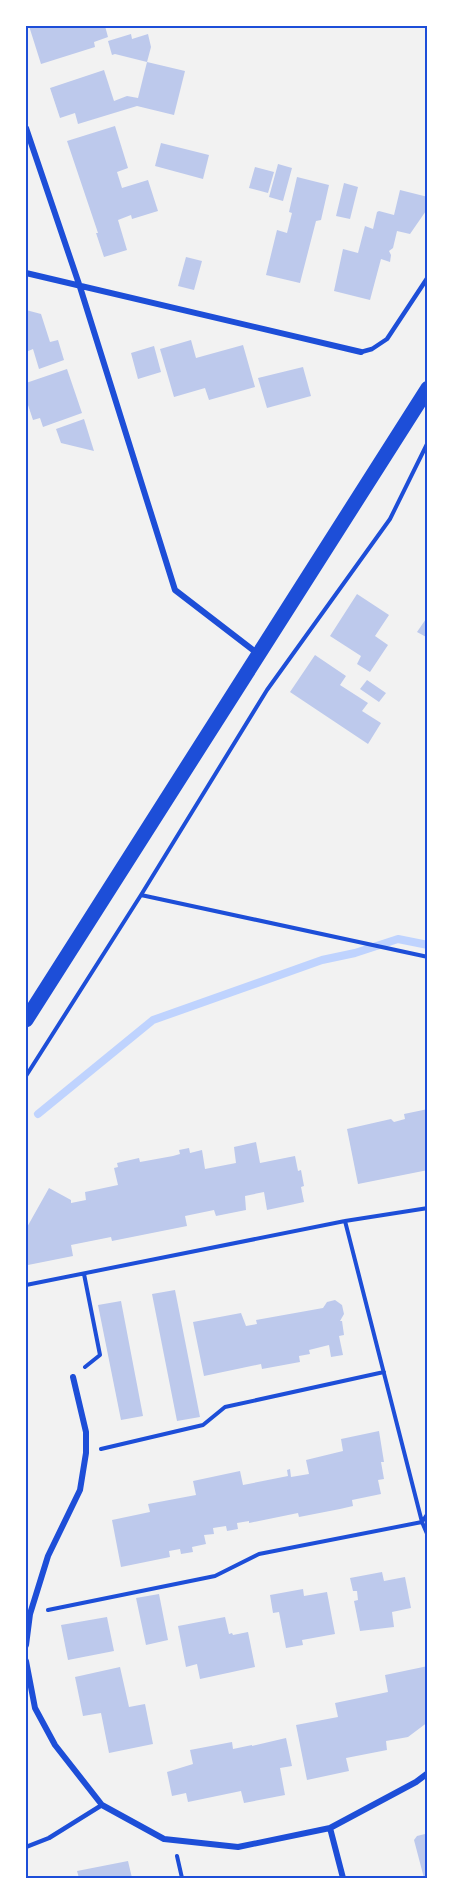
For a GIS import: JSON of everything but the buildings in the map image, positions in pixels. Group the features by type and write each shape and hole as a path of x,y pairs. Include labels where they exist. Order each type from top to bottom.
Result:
{"main road":[{"path":"26,1020 257,653 428,388"}],"street":[{"path":"26,128 80,287 176,590 257,653"},
{"path":"26,273 361,352"},
{"path":"26,1645 30,1614 48,1556 80,1490 86,1453 86,1432 74,1377"},
{"path":"26,1661 35,1708 55,1745 102,1805 164,1839 238,1847 330,1828 416,1782 428,1773"},
{"path":"330,1828 343,1878"}],"lane":[{"path":"361,352 372,349 387,339 428,277"},
{"path":"26,1847 49,1838 102,1805"}],"path":[{"path":"26,1076 141,896 267,690 390,519 428,442"},
{"path":"141,896 428,957"},
{"path":"26,1285 345,1221 428,1208"},
{"path":"345,1221 422,1521 428,1536"},
{"path":"74,1377 100,1354 84,1274"},
{"path":"86,1453 203,1425 225,1407 384,1372"},
{"path":"30,1614 216,1576 259,1554 422,1521 428,1513"}],"waterway":[{"path":"38,1114 153,1020 322,960 355,953 398,939 428,945"}]}
